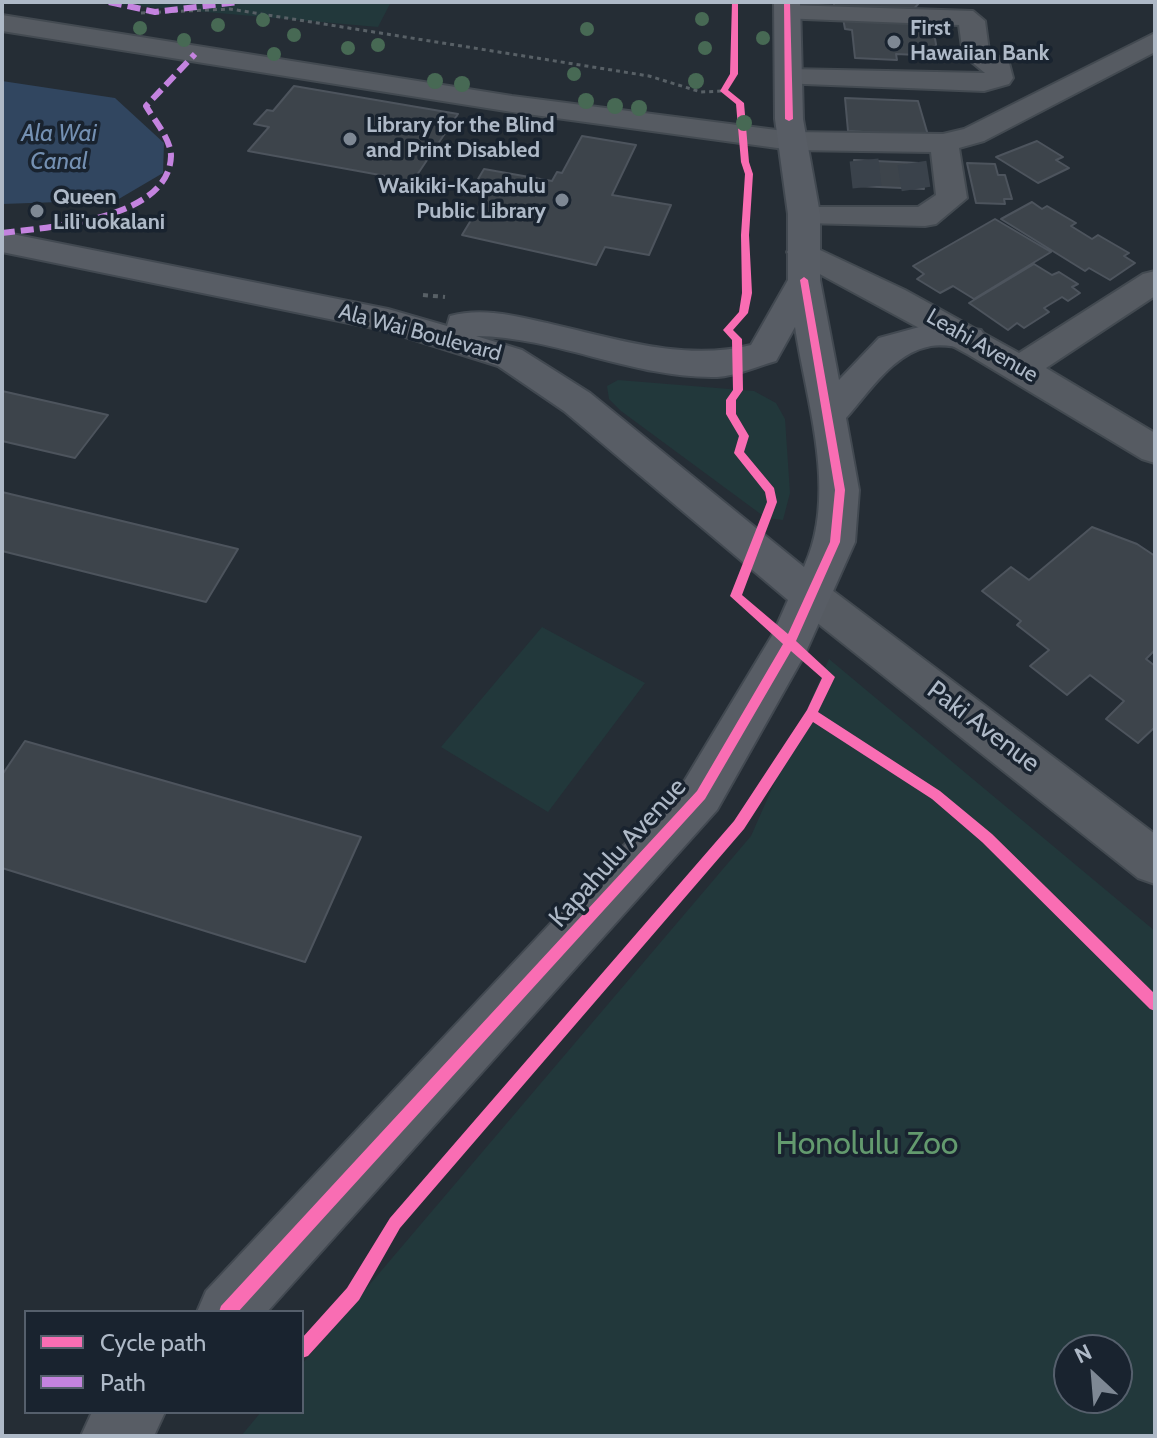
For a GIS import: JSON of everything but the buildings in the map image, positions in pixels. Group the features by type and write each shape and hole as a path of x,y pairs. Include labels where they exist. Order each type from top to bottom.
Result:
{"main road":[{"name":"Kapahulu Avenue","path":"229,1310 701,795 790,642 835,542 840,490 804,266 804,214 792,141 787,7"},
{"name":"Ala Wai Boulevard","path":"2,242 388,320 484,347 530,369 577,402 810,595"},
{"path":"388,320 504,325 655,359 719,365 764,353 804,266"},
{"path":"827,415 891,346 934,334 969,338"},
{"path":"112,1436 132,1414"}],"street":[{"path":"787,7 964,17 972,21 976,55 999,69 999,78 984,83 789,77"},
{"path":"2,23 512,104 792,141 887,176 925,217 952,198 944,143"},
{"path":"804,214 887,176 944,143 974,135 1155,41"},
{"name":"Leahi Avenue","path":"804,266 969,338 1022,367 1155,450"},
{"path":"1022,367 1155,281"},
{"name":"Paki Avenue","path":"810,595 1155,862"}],"path":[{"path":"129,12 157,14 230,9 649,76 701,92 724,91"}],"green space":[{"path":"92,2 391,2 378,27"},
{"path":"618,380 754,391 776,403 785,419 790,493 783,520 766,518 621,411 609,399 607,386"},
{"path":"542,627 645,683 548,812 441,747"},
{"name":"Honolulu Zoo","path":"829,659 1155,931 1155,1436 241,1436 259,1414 304,1414 304,1362 751,836"}],"water":[{"name":"Ala Wai Canal","path":"2,81 115,98 164,143 163,173 117,200 2,204"}],"tunnel":[{"path":"864,160 867,187"},
{"path":"912,163 916,189"}],"marked path":[{"path":"109,2 123,8 155,12 239,2"},
{"path":"2,233 105,215 131,206 153,193 167,176 171,155 146,106 195,54"}],"cycle path":[{"path":"304,1348 353,1294 395,1223 739,825 811,714 829,677 736,596 772,502 770,491 739,453 744,436 731,414 731,400 738,390 737,339 728,330 743,313 747,293 745,235 749,174 745,162 740,103 724,91 734,74 735,2"},
{"path":"787,2 789,119"},
{"path":"229,1310 701,795 790,642 835,542 840,490 804,280"},
{"path":"811,714 936,795 987,838 1155,1004"}],"place":[{"name":"First Hawaiian Bank","path":"894,42"},
{"name":"Library for the Blind and Print Disabled","path":"350,139"},
{"name":"Waikiki-Kapahulu Public Library","path":"562,200"},
{"name":"Queen Lili'uokalani","path":"37,211"}]}
